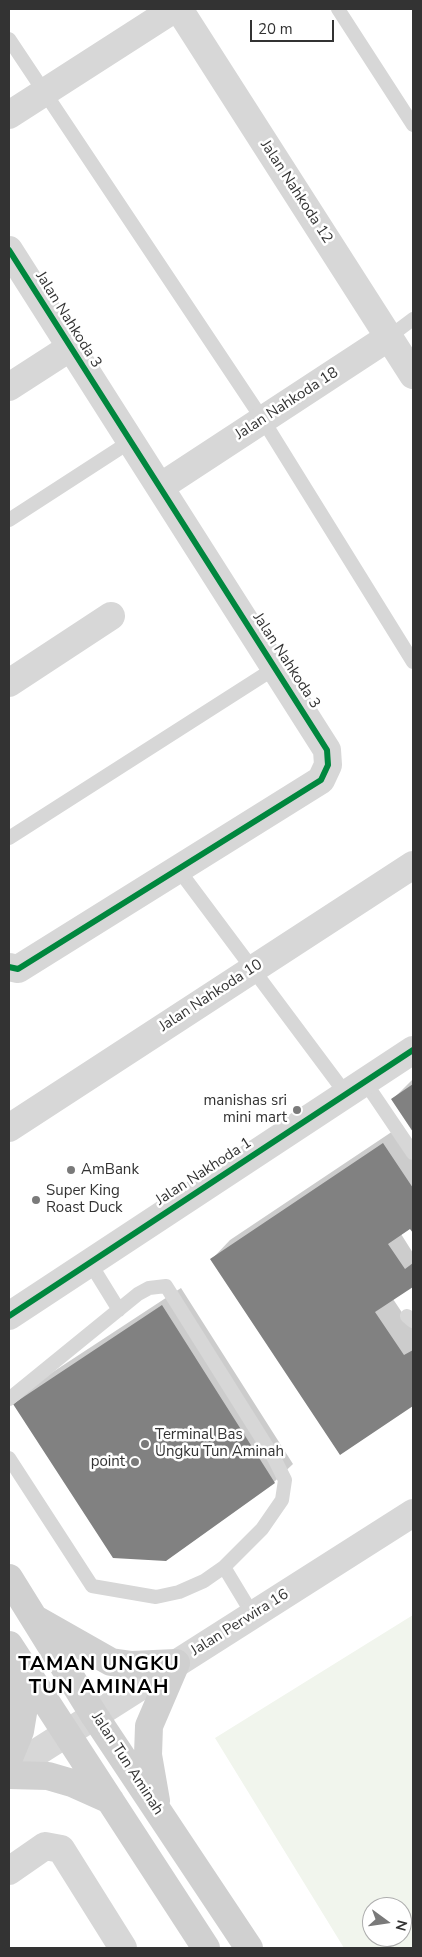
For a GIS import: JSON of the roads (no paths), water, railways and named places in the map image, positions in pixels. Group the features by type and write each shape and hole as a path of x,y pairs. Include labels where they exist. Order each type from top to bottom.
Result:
{"main road":[{"name":"Jalan Tun Aminah","path":"9,1578 94,1715 249,1948"},
{"path":"33,1618 111,1662 132,1664 176,1663 149,1726 148,1755 155,1796 162,1818"},
{"path":"12,1650 206,1948"},
{"path":"9,1758 20,1731 24,1707 12,1650"},
{"path":"9,1775 48,1776 72,1783 110,1800"}],"street":[{"path":"9,115 174,9"},
{"name":"Jalan Nahkoda 12","path":"178,9 413,375"},
{"name":"Jalan Nahkoda 3","path":"9,250 328,750 328,765 321,780 18,969 9,967"},
{"name":"Jalan Nahkoda 18","path":"160,487 389,337"},
{"path":"9,387 71,347"},
{"path":"9,682 111,616"},
{"name":"Jalan Nahkoda 10","path":"9,1128 413,865"},
{"name":"Jalan Nakhoda 1","path":"9,1316 413,1050"},
{"name":"Jalan Perwira 16","path":"9,1770 413,1513"},
{"path":"9,1871 45,1846 61,1849 123,1948"}],"lane":[{"path":"338,9 413,126"},
{"path":"9,39 262,420 413,662"},
{"name":"Jalan Nahkoda 18","path":"389,337 413,319"},
{"path":"9,520 130,442"},
{"path":"9,838 275,668"},
{"path":"178,869 253,969 413,1153"},
{"path":"90,1263 119,1310"},
{"path":"9,1399 138,1294 149,1288 166,1286 274,1458 285,1480 282,1500 262,1529 224,1567 204,1581 179,1592 156,1597 92,1586 9,1458"},
{"path":"224,1567 253,1615"}],"place":[{"name":"manishas sri mini mart","path":"297,1110"},
{"name":"AmBank","path":"71,1170"},
{"name":"Super King Roast Duck","path":"36,1200"},
{"name":"Terminal Bas Ungku Tun Aminah","path":"145,1444"},
{"name":"point","path":"135,1462"}],"district":[{"name":"TAMAN UNGKU TUN AMINAH","path":"99,1676"}]}
